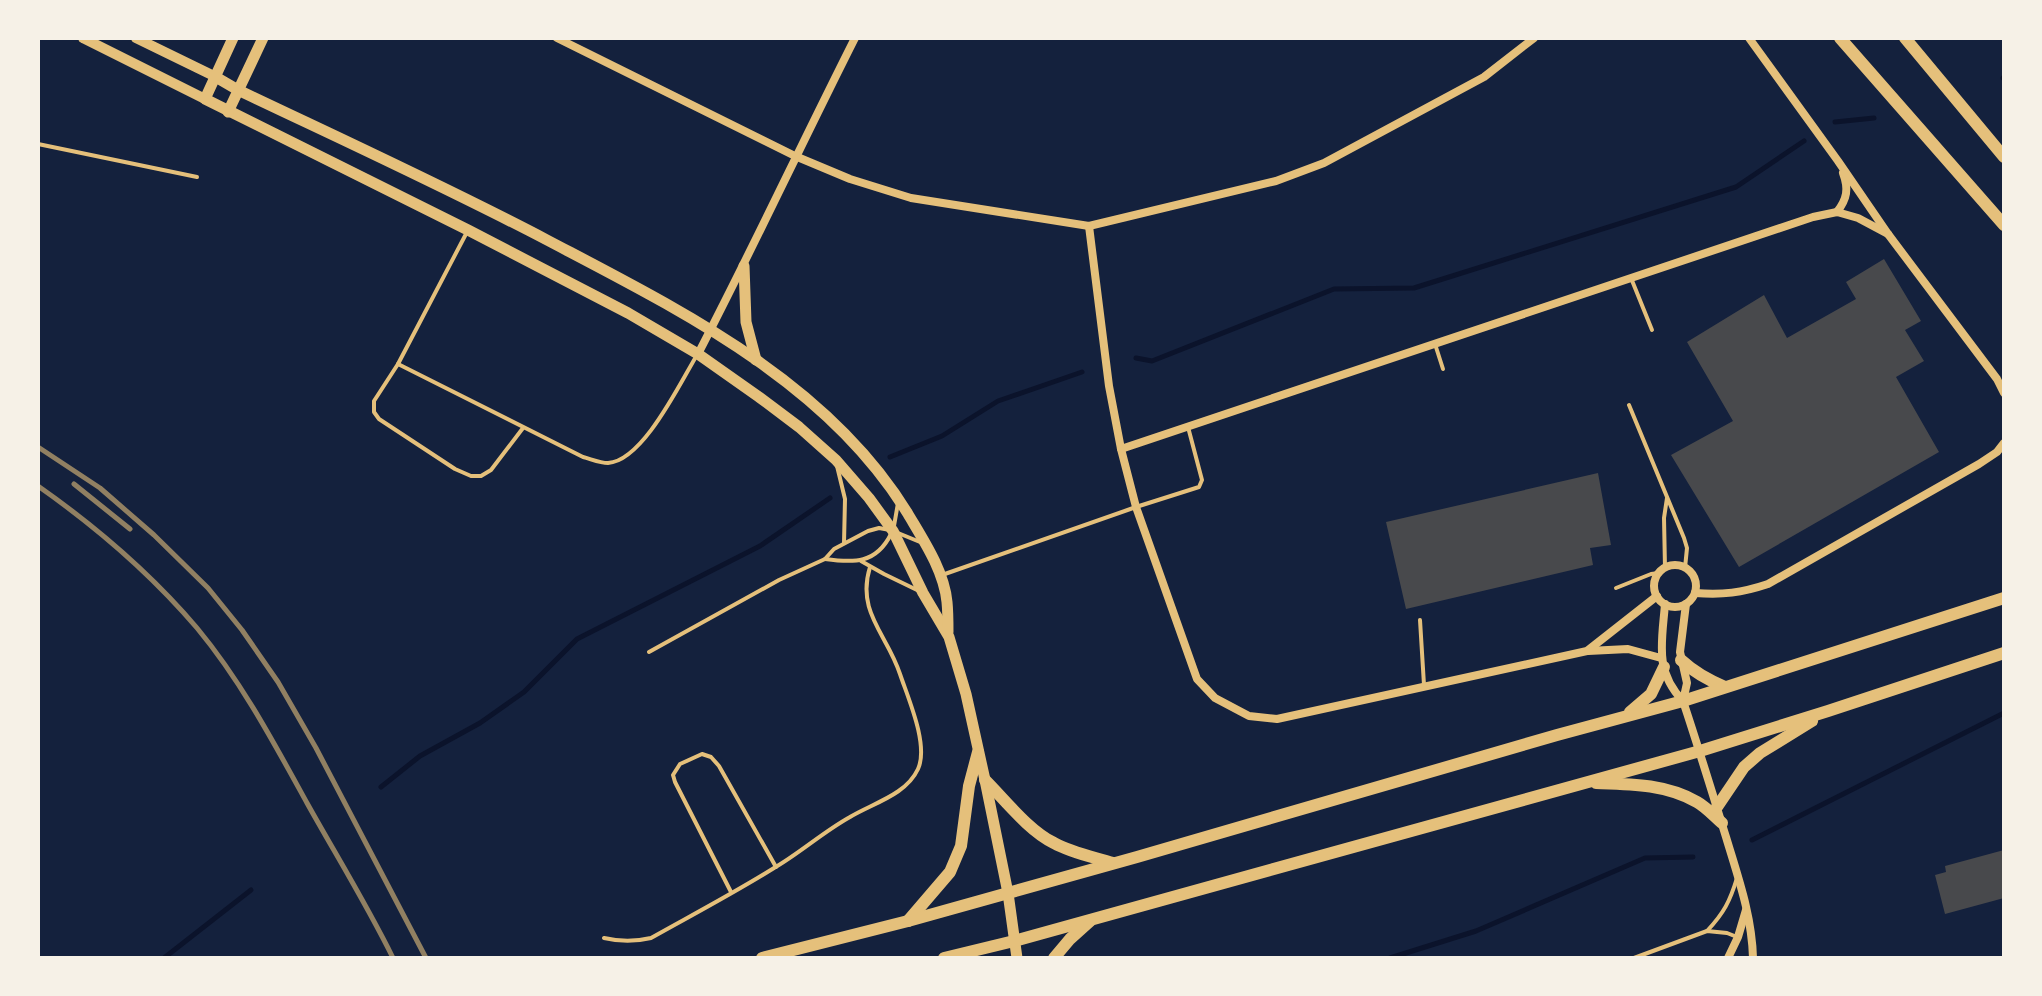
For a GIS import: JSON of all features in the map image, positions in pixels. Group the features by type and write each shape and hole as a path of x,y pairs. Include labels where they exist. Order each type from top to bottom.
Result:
{"main road":[{"path":"233,38 205,99 628,313 698,354 799,427 836,460 893,531 923,593 949,637"},
{"path":"228,112 263,38"},
{"path":"1840,38 2004,225"},
{"path":"1905,38 2004,157"},
{"path":"214,76 480,205 641,289 711,330 756,360 817,408 878,471 926,544 947,599 949,637 966,694 985,780 1008,893 1017,958"},
{"path":"744,266 746,322 756,360"},
{"path":"762,958 1114,864 1683,701 2004,598"},
{"path":"944,958 1700,751 2004,653"},
{"path":"1681,660 1706,679 1725,687"},
{"path":"1624,717 1651,694 1662,663"},
{"path":"1717,807 1744,767 1760,753 1828,711"},
{"path":"908,921 950,872 956,859 978,752"},
{"path":"985,780 1036,831 1052,842 1114,864"},
{"path":"1583,782 1671,790 1699,803 1722,823"},
{"path":"1054,958 1092,919"}],"street":[{"path":"83,38 205,99"},
{"path":"136,38 214,76"},
{"path":"557,38 795,156 850,179 911,198 1089,226 1304,172 1484,77 1534,38"},
{"path":"698,354 855,38"},
{"path":"1749,38 1888,234 1997,379 2004,393"},
{"path":"1837,212 1848,192 1838,161"},
{"path":"1121,449 1813,217 1837,212 1858,218 1888,234"},
{"path":"1089,226 1109,386 1136,507 1197,679 1215,698 1249,716 1277,719 1587,651 1628,649 1662,663"},
{"path":"1695,593 1738,594 1768,584 1979,464 2004,443"},
{"path":"1671,565 1685,568 1695,579 1695,593 1679,607 1665,604 1657,596 1654,584 1662,570 1671,565"},
{"path":"1587,651 1657,596"},
{"path":"1665,604 1662,663 1671,688 1683,701 1700,751 1747,908 1753,958"},
{"path":"1683,701 1687,683 1680,652 1686,604"},
{"path":"1728,958 1747,908"}],"lane":[{"path":"38,144 197,177"},
{"path":"468,230 398,364 374,401 374,412 379,419 455,469 471,476 481,476 491,470 523,428"},
{"path":"1631,278 1652,330"},
{"path":"1435,344 1443,369"},
{"path":"398,364 583,457 606,463 621,459 651,432 698,354"},
{"path":"1629,405 1687,548 1685,568"},
{"path":"940,575 1199,487 1199,468 1188,427"},
{"path":"836,460 845,499 844,543"},
{"path":"1616,588 1662,570 1667,495"},
{"path":"649,652 779,580 825,559 861,561 875,554 886,544 893,531 899,499"},
{"path":"825,559 844,543 879,528 926,544"},
{"path":"861,561 923,593"},
{"path":"604,938 637,942 651,938 776,867 912,780 920,766 921,748 896,661 866,600 866,579 870,567"},
{"path":"1420,620 1424,687"},
{"path":"732,893 675,782 673,775 680,764 697,755 711,757 776,867"},
{"path":"1634,958 1707,931 1731,900 1738,875"},
{"path":"1707,931 1738,937"}],"building":[{"path":"1884,259 1921,321 1905,330 1924,361 1896,377 1939,452 1739,567 1671,455 1733,421 1687,342 1764,295 1787,338 1856,299 1846,282"},
{"path":"1598,473 1611,545 1590,548 1593,565 1406,609 1386,522"},
{"path":"2004,850 2004,898 1945,914 1935,875 1946,872 1945,866"}],"waterway":[{"path":"1835,122 1874,118"},
{"path":"1136,358 1152,361 1334,289 1414,288 1736,187 1804,141"},
{"path":"890,457 942,436 998,401 1082,372"},
{"path":"381,787 420,756 480,723 524,692 577,639 760,546 830,498"},
{"path":"1752,840 2004,713"},
{"path":"1390,958 1476,931 1645,858 1693,857"},
{"path":"164,958 251,890"}],"railway":[{"path":"38,447 100,488 154,535 208,588 242,630 278,682 316,748 426,958"},
{"path":"74,484 130,529"},
{"path":"38,486 142,570 213,648 269,735 393,958"}]}
